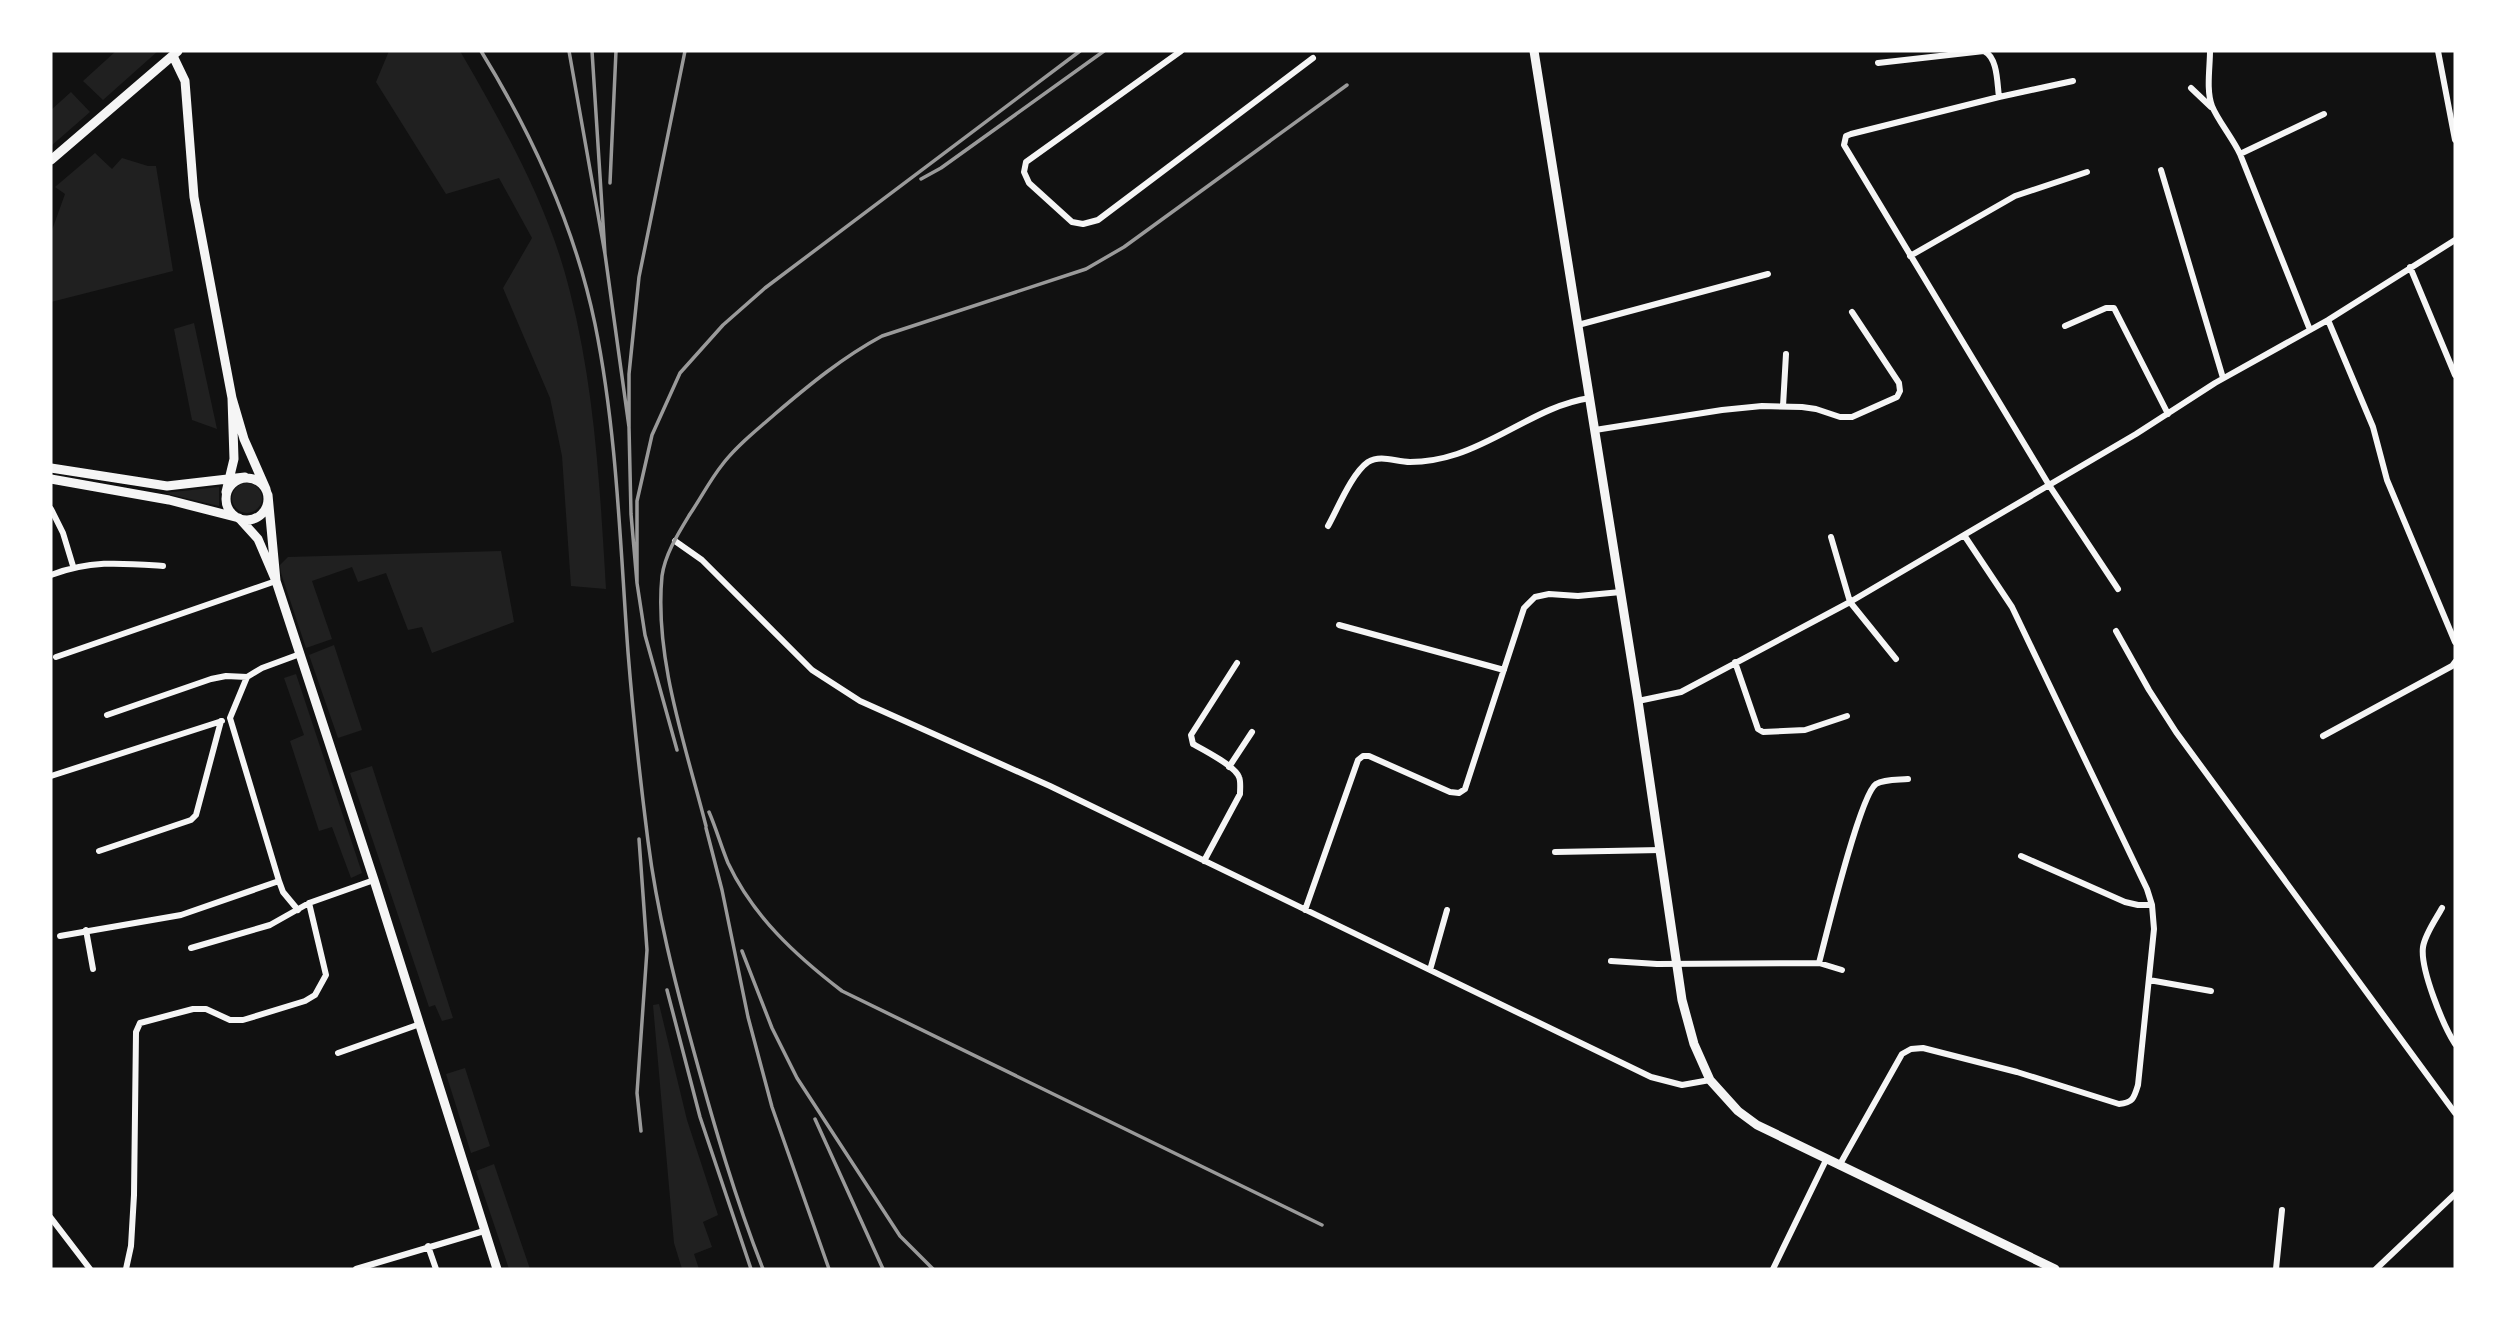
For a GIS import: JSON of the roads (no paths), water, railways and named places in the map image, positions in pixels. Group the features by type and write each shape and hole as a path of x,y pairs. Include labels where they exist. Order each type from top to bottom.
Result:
{"main road":[{"path":"1534,51 1638,701 1676,964 1688,1026 1710,1080 1721,1095 1757,1125 2055,1269"},
{"path":"51,160 175,53 185,81 194,197 232,398 244,439 267,492 276,581"},
{"path":"232,398 235,442 226,505 258,539 276,581 497,1269"},
{"path":"51,468 167,486 245,477 257,480 267,492 266,508 257,517 245,520 169,500 51,479"},
{"path":"226,492 233,482 245,477"}],"street":[{"path":"1181,51 1026,162 1024,172 1029,183 1072,222 1083,224 1098,220 1313,58"},
{"path":"1878,62 1984,51 1990,54 1993,62 1999,97"},
{"path":"2210,51 2210,99 2213,108"},
{"path":"2438,51 2455,140"},
{"path":"2073,81 1851,134 1844,140 1846,151 2049,485 2118,589"},
{"path":"2191,88 2213,108 2231,134 2310,330"},
{"path":"2240,154 2324,114"},
{"path":"2161,170 2223,379"},
{"path":"1910,256 2015,196 2087,172"},
{"path":"1638,701 1681,692 1850,602 2223,379 2328,320 2455,240"},
{"path":"2410,267 2455,375"},
{"path":"1578,325 1768,274"},
{"path":"2065,326 2106,308 2114,308 2168,414"},
{"path":"1595,429 1762,406 1816,409 1840,417 1852,417 1897,397 1900,391 1899,383 1852,312"},
{"path":"2328,320 2370,417 2387,480 2455,642"},
{"path":"1783,407 1786,354"},
{"path":"1328,526 1354,479 1370,461 1382,458 1408,462 1431,461 1457,454 1483,444 1555,407 1590,398"},
{"path":"51,509 63,533 73,566"},
{"path":"1839,1166 1902,1054 1911,1049 1923,1048 2017,1072 2119,1104 2128,1104 2134,1099 2138,1085 2154,929 2152,905 2147,889 2012,607 1964,535"},
{"path":"1831,537 1850,602 1896,659"},
{"path":"675,541 702,560 796,656 837,688 860,701 1050,786 1651,1077 1682,1085 1710,1080"},
{"path":"51,575 73,566 110,562 163,566"},
{"path":"56,657 276,581"},
{"path":"1305,910 1358,760 1369,756 1450,793 1459,793 1465,789 1524,608 1535,597 1549,594 1588,596 1621,592"},
{"path":"1339,625 1504,670"},
{"path":"2116,631 2176,732 2455,1113"},
{"path":"107,715 211,679 226,676 247,677 262,668 300,654"},
{"path":"1735,662 1758,729 1763,732 1805,730 1847,716"},
{"path":"2323,736 2455,662"},
{"path":"1204,861 1240,793 1240,777 1228,766 1193,744 1191,735 1237,663"},
{"path":"247,677 230,718 279,881 283,892 298,910"},
{"path":"51,776 230,718"},
{"path":"100,850 191,820 196,815 220,721"},
{"path":"1228,766 1252,732"},
{"path":"1819,963 1842,870 1870,790 1884,781 1908,779"},
{"path":"1555,852 1661,850"},
{"path":"2021,856 2124,902 2152,905"},
{"path":"191,948 270,925 309,903 374,880"},
{"path":"60,936 181,915 279,881"},
{"path":"126,1269 131,1247 134,1195 136,1032 140,1023 192,1009 206,1009 230,1020 243,1020 305,1001 315,995 326,975 309,903"},
{"path":"2442,908 2423,944 2423,955 2438,1014 2455,1044"},
{"path":"1430,970 1447,910"},
{"path":"86,930 93,969"},
{"path":"1611,961 1676,964 1819,963 1842,970"},
{"path":"2149,980 2211,991"},
{"path":"338,1053 420,1024"},
{"path":"1773,1269 1826,1160"},
{"path":"2376,1269 2455,1194"},
{"path":"2276,1269 2282,1210"},
{"path":"51,1217 90,1269"},
{"path":"356,1269 484,1231"},
{"path":"428,1246 436,1269"}],"railway":[{"path":"481,51 518,115 550,183 576,253 595,324 613,447 632,699 656,894 673,974 709,1107 763,1269"},
{"path":"569,51 605,254 592,51"},
{"path":"610,183 616,51"},
{"path":"605,254 629,427 629,374 639,277 685,51"},
{"path":"629,427 631,514 637,583 637,501 652,435 680,373 723,325 765,288 1080,51"},
{"path":"921,179 941,168 1104,51"},
{"path":"706,826 667,670 661,607 662,576 677,536 713,477 728,458 747,438 801,393 868,344 882,336 1086,269 1124,247 1347,85"},
{"path":"637,583 645,635 677,750"},
{"path":"709,812 728,863 750,900 792,949 842,991 1322,1225"},
{"path":"706,828 722,890 748,1017 772,1107 829,1269"},
{"path":"639,839 647,950 637,1093 641,1131"},
{"path":"742,951 772,1028 797,1078 900,1236 933,1269"},
{"path":"667,990 700,1117 751,1269"},
{"path":"815,1119 883,1269"}]}
